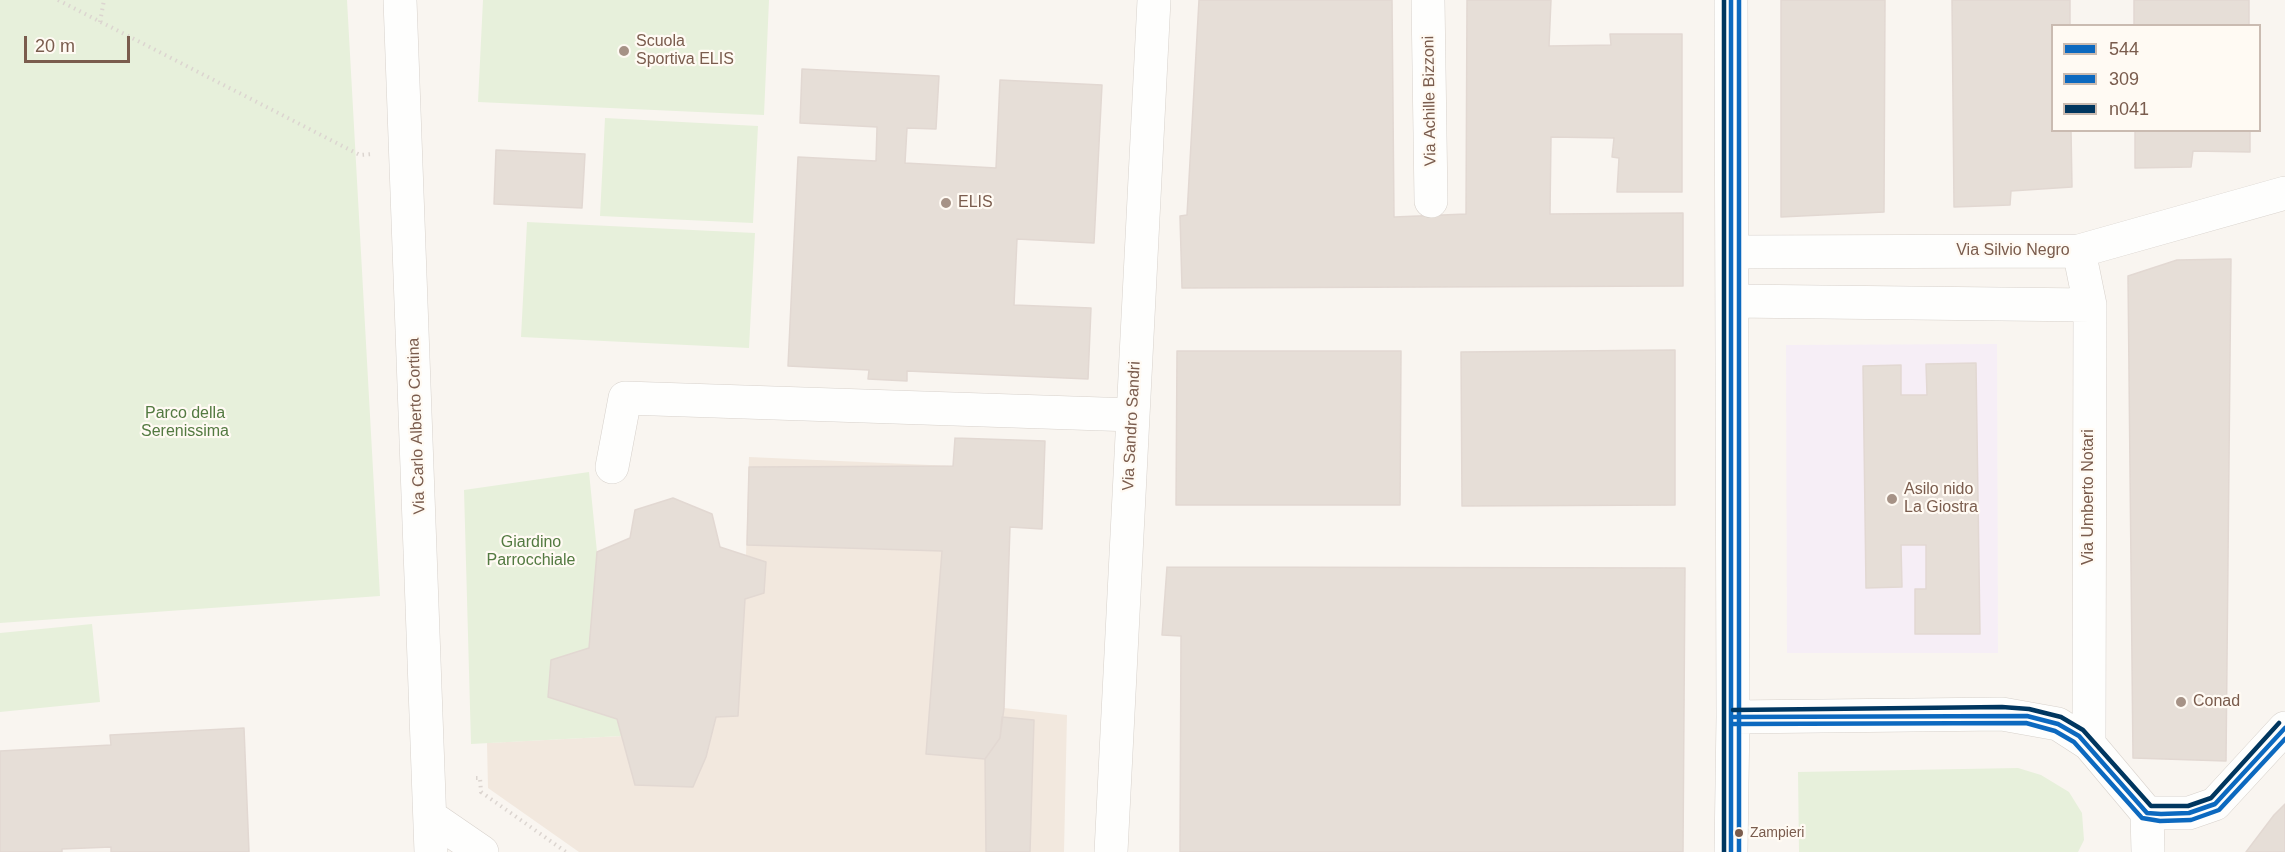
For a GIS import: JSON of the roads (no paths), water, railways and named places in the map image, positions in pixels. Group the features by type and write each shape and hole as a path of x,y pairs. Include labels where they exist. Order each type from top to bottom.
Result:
{"street":[{"name":"Via Carlo Alberto Cortina","path":"399,0 431,852"},
{"name":"Via Sandro Sandri","path":"1111,852 1154,0"},
{"name":"Via Achille Bizzoni","path":"1428,0 1431,201"},
{"path":"1731,0 1733,717 1731,852"},
{"name":"Via Silvio Negro","path":"1732,252 2079,251 2285,193"},
{"name":"Via Umberto Notari","path":"2079,251 2090,305 2089,744"},
{"path":"1732,301 2090,305"},
{"path":"612,467 625,398 1132,415"},
{"path":"1733,717 2002,714 2058,724 2089,744 2146,813 2148,852"},
{"path":"2146,813 2189,813 2216,804 2285,728"},
{"path":"2128,852 2146,813"},
{"path":"431,817 482,852"}],"place":[{"name":"Scuola Sportiva ELIS","path":"624,51"},
{"name":"ELIS","path":"946,203"},
{"name":"Asilo nido La Giostra","path":"1892,499"},
{"name":"Conad","path":"2181,702"},
{"name":"Zampieri","path":"1739,833"}],"park label":[{"name":"Parco della Serenissima","path":"185,423"},
{"name":"Giardino Parrocchiale","path":"531,552"}]}
